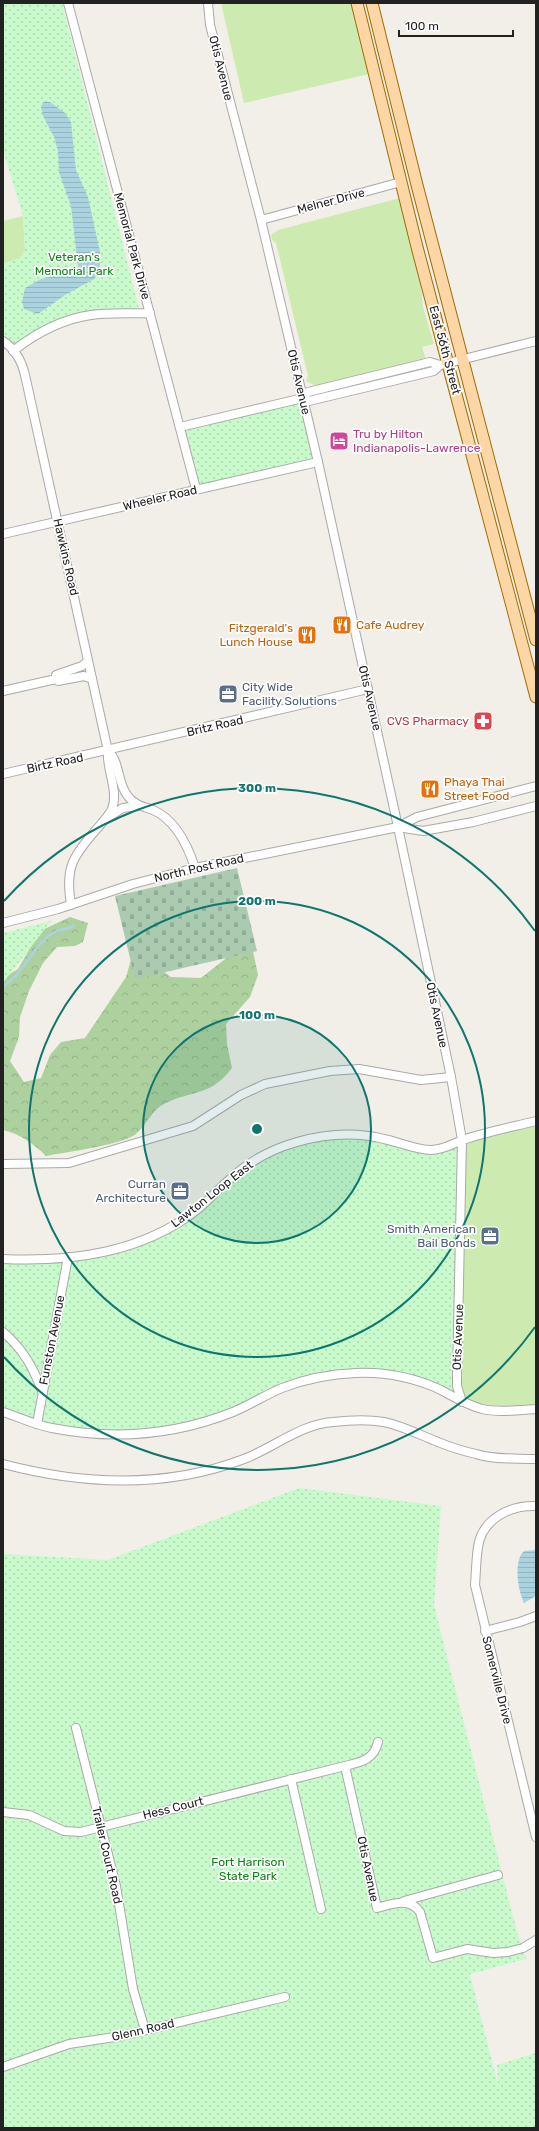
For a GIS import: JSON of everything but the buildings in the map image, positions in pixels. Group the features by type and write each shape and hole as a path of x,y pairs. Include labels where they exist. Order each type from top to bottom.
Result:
{"main road":[{"name":"East 56th Street","path":"357,3 401,182 451,363 536,697"},
{"name":"East 56th Street","path":"372,3 438,265 451,363 519,573 536,640"},
{"path":"401,182 410,185 438,265"},
{"path":"490,520 496,526 501,536 511,570 519,573"},
{"path":"513,607 518,606 520,609 528,634 536,643"}],"street":[{"name":"Memorial Park Drive","path":"68,3 196,489"},
{"name":"Otis Avenue","path":"208,3 210,25 261,220 318,462 398,827 462,1140 457,1376 457,1386 462,1402"},
{"name":"Melner Drive","path":"261,220 401,182"},
{"path":"13,351 29,338 66,322 91,315 150,313"},
{"path":"180,427 303,398 308,392 430,362 451,363 536,340"},
{"name":"Hawkins Road","path":"3,341 13,351 21,364 58,521 108,751 107,760 114,802 106,818 78,850 72,861 68,880 71,905"},
{"name":"Wheeler Road","path":"3,534 318,462"},
{"path":"56,679 56,675 82,666 88,660"},
{"path":"3,691 56,679 58,681 84,676 92,679"},
{"name":"Britz Road","path":"108,751 368,689"},
{"name":"Hawkins Road","path":"108,751 113,756 123,790 138,806 159,814 182,836 189,848 195,868"},
{"name":"Birtz Road","path":"3,774 108,751"},
{"name":"North Post Road","path":"3,923 71,905 118,888 195,868 398,827 417,817 536,786"},
{"path":"106,818 123,808 138,806"},
{"name":"North Post Road","path":"398,827 423,831 473,822 536,806"},
{"path":"3,1164 69,1163 193,1126 241,1095 265,1084 330,1071 362,1070 422,1080 450,1077"},
{"name":"Lawton Loop East","path":"3,1259 68,1257 119,1249 159,1234 198,1209 244,1167 271,1152 298,1142 335,1135 359,1135 382,1138 432,1150 447,1147 462,1140 536,1121"},
{"name":"Funston Avenue","path":"37,1424 68,1257"},
{"path":"3,1332 17,1345 30,1362 42,1392"},
{"path":"3,1412 59,1430 97,1434 128,1434 166,1430 220,1416 299,1382 323,1376 350,1373 376,1374 407,1378 440,1390 462,1402 480,1409 493,1411 536,1409"},
{"path":"3,1464 88,1480 120,1482 154,1480 190,1474 236,1462 316,1425 357,1420 393,1424 478,1455 536,1459"},
{"name":"Somerville Drive","path":"536,1506 511,1509 496,1517 483,1533 478,1547 475,1585 536,1837"},
{"path":"485,1631 520,1622 536,1616"},
{"name":"Trailer Court Road","path":"76,1728 118,1894 124,1938 136,2000 145,2030"},
{"path":"345,1766 360,1762 370,1757 376,1750 378,1742"},
{"name":"Otis Avenue","path":"345,1766 377,1908 401,1902"},
{"name":"Hess Court","path":"3,1812 28,1815 67,1832 81,1832 345,1766"},
{"path":"291,1779 321,1909"},
{"path":"401,1902 498,1875"},
{"path":"401,1902 413,1904 420,1912 433,1958 467,1949 492,1953 508,1952 523,1948 536,1940"},
{"name":"Glenn Road","path":"3,2067 69,2044 111,2038 285,1996"}],"green space":[{"name":"Veteran's Memorial Park","path":"3,3 62,3 139,308 107,312 75,320 43,330 14,344 3,334 3,264 20,258 25,250 23,216 3,150"},
{"path":"221,3 352,3 369,74 244,103"},
{"path":"400,198 418,262 423,307 434,344 422,347 426,360 316,386 306,381 308,376 276,243 272,240 271,235 278,230"},
{"path":"23,216 25,250 20,258 3,264 3,221"},
{"path":"303,398 318,462 196,489 180,427"},
{"path":"237,868 257,951 135,979 115,896"},
{"path":"70,917 88,923 83,942 75,946 57,947 43,963 29,991 20,1017 19,1037 10,1061 24,1082 41,1078 50,1055 61,1042 85,1038 126,977 132,956 155,965 171,977 201,978 230,955 253,951 258,975 250,997 226,1024 227,1044 232,1068 216,1084 209,1088 164,1104 153,1113 137,1133 130,1137 108,1144 46,1156 37,1147 26,1140 3,1130 3,978 18,969 40,931"},
{"path":"51,921 3,983 3,933"},
{"path":"536,1125 536,1406 488,1407 466,1399 460,1385 465,1149 467,1143"},
{"path":"346,1135 422,1149 462,1140 457,1376 462,1402 407,1378 330,1375 166,1430 79,1432 3,1412 3,1259 84,1255 168,1229 223,1185 278,1149"},
{"name":"Fort Harrison State Park","path":"299,1488 441,1506 434,1605 517,1932 526,1959 470,1974 498,2085 497,2065 536,2053 536,2128 3,2128 3,1554 108,1560"}],"water":[{"path":"43,102 50,102 65,113 71,122 76,170 88,197 100,252 100,266 94,279 65,295 38,314 24,309 22,302 25,288 41,279 71,272 78,267 71,206 59,172 58,151 54,137 43,116 41,107"},
{"path":"536,1550 536,1596 524,1603 518,1584 519,1562 524,1551"}],"waterway":[{"path":"3,986 17,975 38,946 51,934 74,926"}],"place":[{"name":"Tru by Hilton Indianapolis-Lawrence","path":"339,441"},
{"name":"Cafe Audrey","path":"342,625"},
{"name":"Fitzgerald's Lunch House","path":"307,635"},
{"name":"City Wide Facility Solutions","path":"228,694"},
{"name":"CVS Pharmacy","path":"483,721"},
{"name":"Phaya Thai Street Food","path":"430,789"},
{"name":"Curran Architecture","path":"180,1191"},
{"name":"Smith American Bail Bonds","path":"490,1236"}]}
